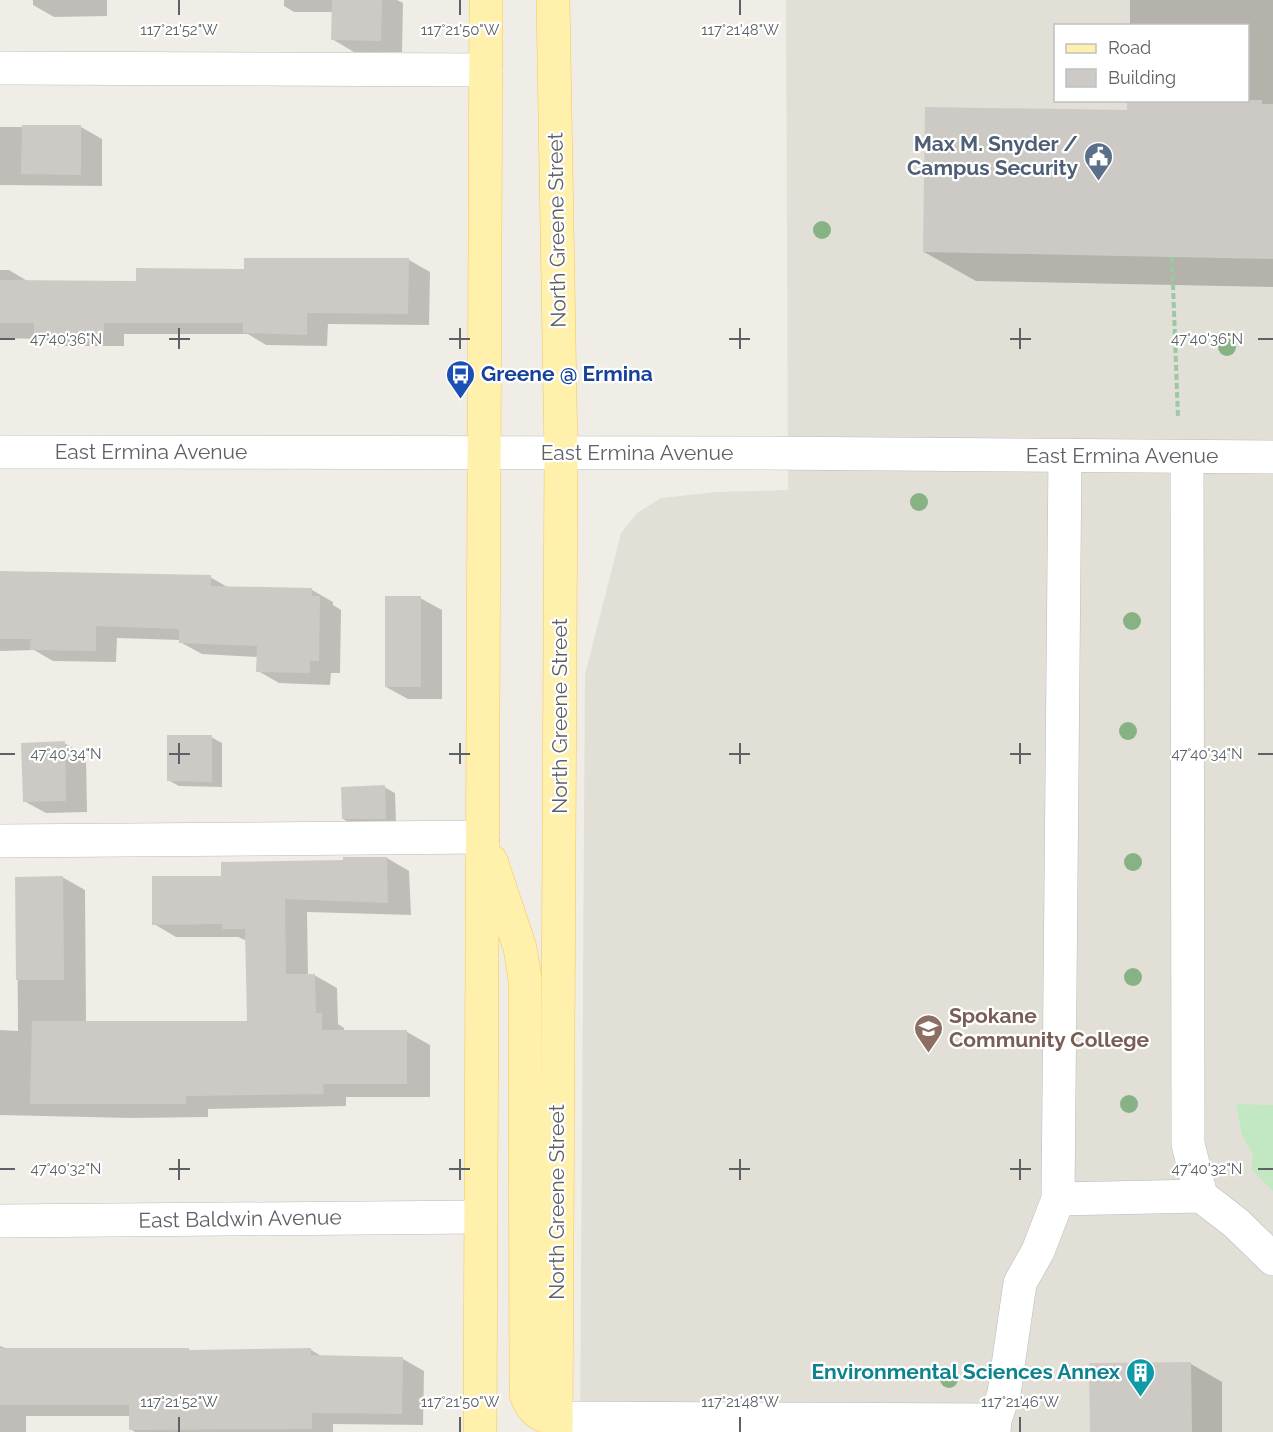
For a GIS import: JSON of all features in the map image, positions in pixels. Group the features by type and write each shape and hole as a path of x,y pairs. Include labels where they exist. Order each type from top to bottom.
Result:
{"main road":[{"path":"480,1432 486,0"},
{"name":"North Greene Street","path":"553,0 561,453 556,1425"},
{"path":"483,837 520,948 525,979 526,1394 532,1407 550,1418 556,1425"}],"street":[{"path":"0,68 486,70"},
{"name":"East Ermina Avenue","path":"0,452 759,453 1273,457"},
{"path":"556,1425 994,1426 1004,1393 1020,1283 1038,1251 1058,1199 1065,456"},
{"path":"1187,457 1188,1144 1200,1196"},
{"path":"0,841 483,837"},
{"path":"1058,1199 1200,1196 1236,1222 1273,1259"},
{"name":"East Baldwin Avenue","path":"0,1221 480,1217"}],"path":[{"path":"1172,257 1178,418"}],"shaded area":[{"name":"Spokane Community College","path":"786,0 1273,0 1273,1432 580,1432 585,675 621,533 637,513 661,498 717,492 788,490"}],"green space":[{"path":"1236,1104 1273,1105 1273,1191 1251,1169 1253,1155 1242,1135"}],"building":[{"path":"332,0 382,0 381,41 331,40"},
{"name":"Max M. Snyder / Campus Security","path":"1249,100 1262,100 1262,104 1273,104 1273,259 923,252 925,107 1127,110 1127,102 1249,102"},
{"path":"22,125 81,125 81,175 21,174"},
{"path":"244,258 409,258 408,314 307,313 307,335 243,333 243,323 104,323 104,335 34,335 34,323 0,323 0,280 136,281 136,268 244,269"},
{"path":"0,571 211,575 211,586 312,588 312,596 320,596 319,661 310,661 310,673 256,672 257,646 179,643 179,629 96,626 96,651 30,650 31,639 0,639"},
{"path":"385,596 421,596 421,687 385,687"},
{"path":"167,735 212,735 212,782 167,781"},
{"path":"65,741 66,801 23,802 21,743"},
{"path":"385,785 386,819 342,819 341,787"},
{"path":"343,857 387,857 388,903 285,899 286,974 315,974 316,1013 322,1013 322,1030 407,1030 407,1084 323,1084 324,1094 186,1096 186,1104 30,1104 32,1021 247,1021 245,929 222,929 222,924 152,925 152,876 221,876 221,862 343,860"},
{"path":"63,876 64,980 16,980 15,877"},
{"path":"0,1348 189,1348 189,1350 311,1348 311,1355 403,1357 402,1414 312,1413 312,1429 129,1430 129,1405 0,1405"},
{"name":"Environmental Sciences Annex","path":"1191,1362 1192,1432 1090,1432 1089,1363"}],"place":[{"name":"Max M. Snyder / Campus Security","path":"1099,182"},
{"name":"Greene @ Ermina","path":"460,400"},
{"name":"Spokane Community College","path":"928,1054"},
{"name":"Environmental Sciences Annex","path":"1141,1398"}]}
